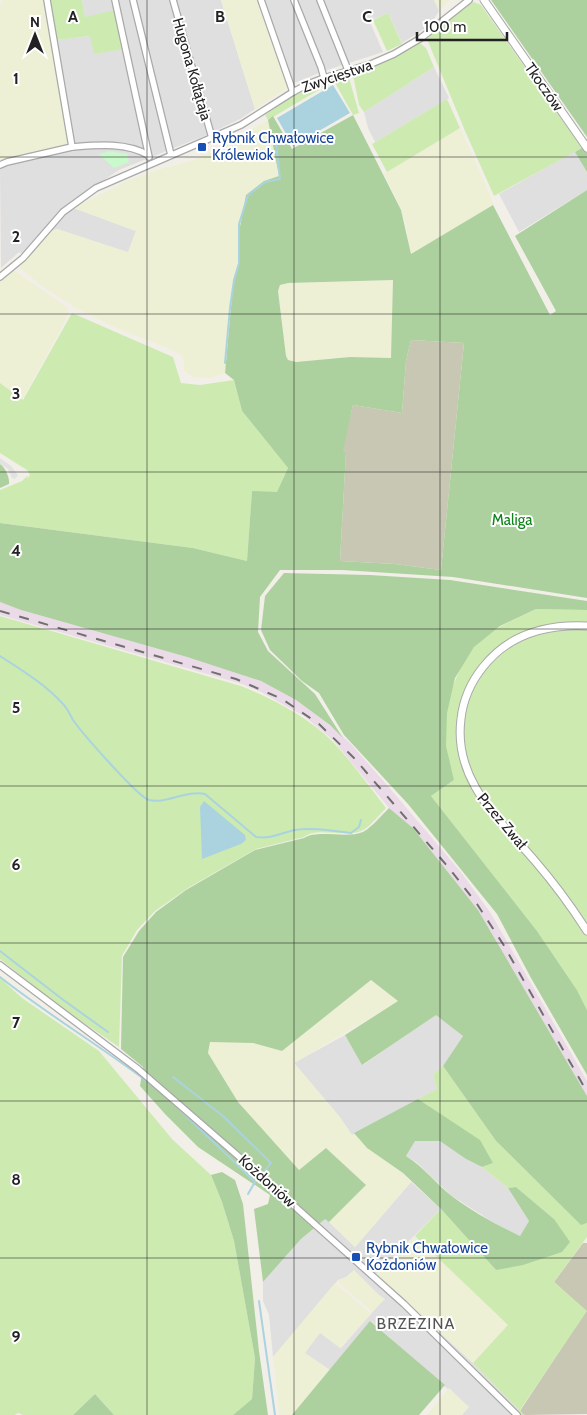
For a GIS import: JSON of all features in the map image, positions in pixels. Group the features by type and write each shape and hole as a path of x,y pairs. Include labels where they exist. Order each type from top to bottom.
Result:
{"street":[{"path":"47,0 72,146"},
{"path":"114,0 151,163"},
{"path":"133,0 171,155"},
{"name":"Hugona Kołłątaja","path":"173,0 212,138"},
{"path":"260,0 293,92"},
{"path":"294,0 322,67 324,78"},
{"path":"320,0 348,70"},
{"name":"Zwycięstwa","path":"0,277 18,263 47,228 76,201 106,183 212,138 241,124 293,92 324,78 380,61 409,46 470,0"},
{"name":"Tkoczów","path":"484,0 587,148"},
{"path":"0,165 72,146 114,146 135,150 148,156"},
{"name":"Przez Zwał","path":"587,626 560,626 536,630 499,650 484,665 472,684 462,710 460,735 466,770 477,792 490,810 549,877 587,931"},
{"name":"Kożdoniów","path":"0,965 138,1069 200,1122 404,1304 517,1415"}],"shaded area":[{"path":"2,0 44,0 68,144 18,155 0,162 0,5"},
{"path":"82,0 221,0 255,109 240,119 209,134 119,170 66,205 136,231 128,253 57,229 52,231 27,257 19,252 1,268 0,169 19,161 71,149 57,40 90,36 123,49 85,17"},
{"path":"221,0 259,0 289,87 255,109"},
{"path":"260,0 434,0 439,11 430,25 402,43 388,13 372,20 370,22 383,52 294,83"},
{"path":"434,0 450,0 439,11"},
{"path":"434,67 449,98 375,142 368,128 364,112"},
{"path":"268,120 279,176 264,181 239,232 240,261 237,279 233,285 225,373 210,378 193,377 184,371 183,357 170,349 116,328 76,308 42,286 17,266 57,229 128,252 136,231 73,208 129,180 191,161 219,148"},
{"path":"460,128 494,204 411,255 406,225 397,200 384,174"},
{"path":"575,151 587,172 587,190 519,232 499,194"},
{"path":"12,269 68,308 67,318 22,400 0,384 0,278"},
{"path":"394,280 392,358 350,357 296,362 288,360 278,291 280,285 288,283"},
{"path":"411,340 464,343 441,570 395,564 340,561 346,452 342,451 353,405 402,413 406,361"},
{"path":"0,458 11,466 18,475 15,479 12,478 8,469 0,464"},
{"path":"0,602 21,610 187,657 261,681 296,700 330,725 351,744 387,785 460,871 490,912 587,1081 587,1096 478,910 413,828 389,808 333,740 304,716 261,692 242,684 0,615"},
{"path":"371,980 399,1001 294,1063 339,1116 352,1135 355,1134 403,1173 411,1182 355,1247 329,1222 366,1185 326,1148 299,1170 238,1102 208,1053 210,1041 253,1043 282,1051"},
{"path":"436,1014 463,1036 443,1066 433,1075 437,1089 352,1135 339,1116 294,1063 345,1035 363,1065"},
{"path":"415,1140 440,1140 466,1159 482,1167 508,1188 529,1221 520,1236 496,1224 452,1196 416,1162 406,1156"},
{"path":"411,1182 441,1209 376,1274 473,1363 520,1411 516,1415 462,1415 468,1407 371,1321 330,1370 304,1353 320,1332 341,1348 384,1299 346,1277 338,1280 273,1357 269,1315 263,1301 263,1282 301,1239 325,1218 355,1247"},
{"path":"415,1236 509,1325 473,1363 376,1274"},
{"path":"583,1243 587,1243 587,1414 524,1415 520,1411 586,1311 554,1282"},
{"path":"354,1270 385,1299 372,1312 337,1281 346,1277"},
{"path":"335,1283 371,1314 340,1348 320,1333 305,1353 330,1370 292,1415 279,1415 273,1357"},
{"path":"449,1388 469,1407 462,1415 427,1415"}],"green space":[{"path":"50,0 82,0 85,17 115,10 124,49 94,54 90,36 57,40"},
{"path":"491,0 587,0 587,137"},
{"path":"474,2 481,5 582,148 494,196 427,39"},
{"path":"388,13 402,44 387,51 373,20"},
{"path":"420,43 426,48 434,67 364,112 359,105 353,75 358,71 388,60"},
{"path":"345,76 349,78 359,113 353,115 334,81 268,120 265,115 294,95"},
{"path":"447,99 460,128 387,172 372,144"},
{"name":"Maliga","path":"353,115 401,210 411,254 493,205 550,315 556,311 515,236 587,190 587,598 453,577 342,570 280,570 260,597 258,632 268,651 315,694 343,738 330,725 296,700 261,681 187,657 21,610 0,602 0,523 193,548 247,561 252,491 277,492 288,468 242,411 234,380 225,373 233,285 240,261 239,232 246,195 264,181 279,176 268,120 273,116 292,149","holes":["393,280 391,358 350,357 296,362 288,360 278,291 280,285 288,283","411,340 464,343 441,570 395,564 340,561 346,452 343,451 353,405 402,413 406,361"]},
{"path":"587,145 587,172 575,152"},
{"path":"109,151 127,154 129,162 114,168 99,154"},
{"path":"72,313 173,357 181,383 200,385 234,380 242,411 288,468 277,493 252,492 247,561 193,548 0,523 0,490 22,481 28,475 27,479 30,475 27,470 0,453 0,383 23,400"},
{"path":"0,464 8,476 9,484 0,488"},
{"path":"284,573 370,575 450,580 587,601 587,610 536,609 500,626 474,647 455,678 447,713 446,746 454,780 431,796 537,931 577,990 587,1010 587,1075 531,978 497,914 408,804 344,735 319,693 302,681 270,650 261,630 265,596"},
{"path":"536,609 587,610 587,1010 577,990 537,931 431,796 454,780 449,763 445,733 451,694 460,669 474,647 487,635"},
{"path":"0,616 241,686 265,697 301,717 333,742 386,808 363,830 349,833 324,832 310,834 256,849 188,888 155,911 137,930 122,956 119,1047 63,1009 0,959"},
{"path":"389,808 413,828 478,910 587,1096 587,1223 581,1225 496,1141 443,1066 463,1036 436,1015 362,1065 345,1035 398,1001 371,980 282,1051 253,1043 210,1042 208,1053 238,1102 299,1170 326,1148 366,1185 329,1222 325,1219 301,1239 263,1282 254,1209 268,1204 270,1195 198,1147 140,1086 143,1067 121,1049 123,957 139,931 156,912 186,890 255,850 310,835 349,835 363,832 373,825"},
{"path":"0,978 22,998 99,1051 172,1139 211,1175 222,1202 234,1241 255,1358 252,1399 233,1415 114,1415 95,1394 73,1415 23,1415 18,1413 15,1415 0,1415"},
{"path":"443,1066 496,1141 581,1224 587,1223 587,1237 554,1282 587,1311 520,1410 524,1415 516,1415 520,1411 473,1363 508,1325 415,1236 441,1209 496,1270 554,1219 516,1187 508,1188 482,1167 493,1163 443,1116 418,1099 437,1089 433,1075"},
{"path":"418,1099 480,1140 493,1163 482,1167 466,1159 440,1141 415,1141 406,1156 419,1165 461,1203 520,1236 529,1221 508,1188 516,1187 554,1219 570,1242 562,1252 523,1265 496,1270 441,1209 403,1173 367,1148 354,1133"},
{"path":"222,1172 235,1180 243,1204 268,1415 233,1415 252,1399 255,1358 234,1241 222,1202 211,1175"},
{"path":"370,1321 445,1385 419,1415 292,1415"},
{"path":"95,1394 114,1415 73,1415"}],"water":[{"path":"333,85 350,113 293,146 277,118"},
{"path":"204,801 245,835 246,840 241,844 202,859 200,807"}],"waterway":[{"path":"225,363 230,308 234,280 239,263 239,224 248,195 265,182 280,179 276,142"},
{"path":"0,656 49,690 66,708 78,727 110,764 149,800 156,801 191,794 205,794 256,837 271,836 302,829 351,833 359,827 361,820"},
{"path":"0,951 108,1032"},
{"path":"0,977 161,1092"},
{"path":"173,1077 223,1116 271,1163 263,1173"},
{"path":"174,1104 255,1182 248,1194"},
{"path":"259,1301 275,1415"}],"railway":[{"path":"0,611 236,679 282,699 319,724 354,758 449,868 477,904 503,944 587,1092"}],"place":[{"name":"Rybnik Chwałowice Królewiok","path":"202,147"},
{"name":"Rybnik Chwałowice Kożdoniów","path":"356,1257"}],"district":[{"name":"BRZEZINA","path":"416,1323"}]}
